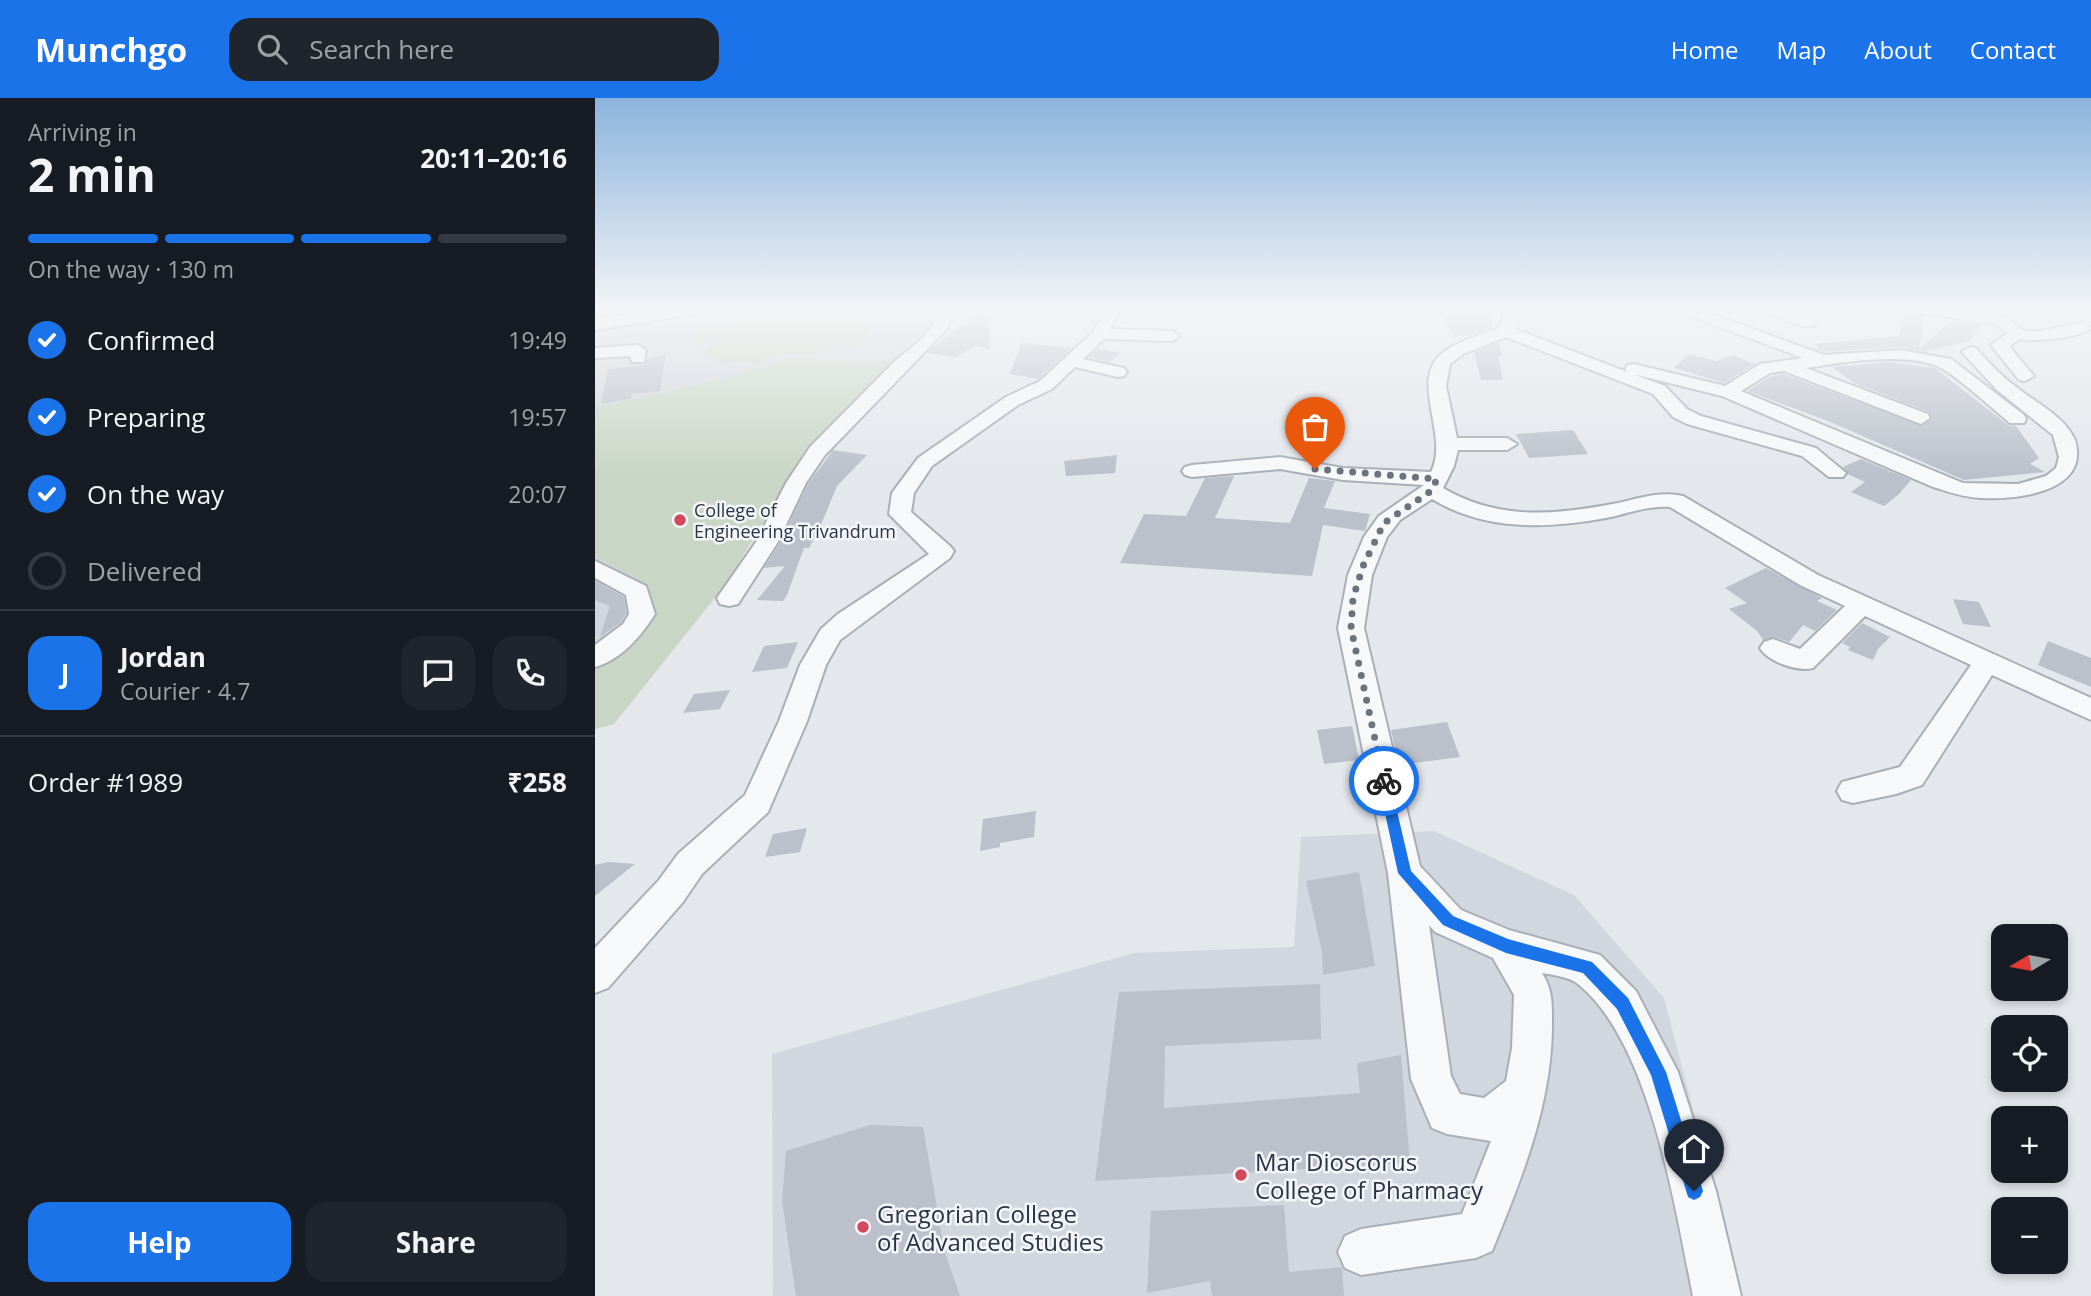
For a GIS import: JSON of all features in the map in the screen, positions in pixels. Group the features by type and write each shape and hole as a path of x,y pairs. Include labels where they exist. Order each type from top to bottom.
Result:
{"street":[{"path":"729,598 767,542 796,483 817,451 902,364"},
{"path":"595,975 671,891 690,864 758,803 793,721 813,665 830,635 847,620 938,558 942,551 926,540 912,522 900,514 903,493 925,462 1012,401 1046,385 1068,364"},
{"path":"1083,364 1118,372"},
{"path":"1444,364 1439,371 1436,389 1449,444 1448,456 1434,485 1384,523 1363,566 1353,598 1351,628 1402,863 1431,1079 1447,1113 1490,1120 1525,1093"},
{"path":"1591,364 1659,390 1680,413 1694,420 1809,452 1836,474"},
{"path":"1728,392 1766,368 1799,364"},
{"path":"1786,366 1921,418 1850,364"},
{"path":"1946,364 1995,404 2052,443 2070,463"},
{"path":"1634,369 1728,392 1940,483 1964,490 1994,493 2036,488 2060,478 2070,463 2070,451 2064,438 2054,425 2007,389 1982,364"},
{"path":"2015,364 2025,376"},
{"path":"1449,444 1507,444"},
{"path":"1192,471 1280,463 1434,485 1447,502 1466,509 1525,518 1568,518 1662,500 1675,502 1741,542 1861,605 2091,710"},
{"path":"595,568 637,591 642,614 632,629 595,658"},
{"path":"1773,648 1804,661 1861,605"},
{"path":"1853,791 1911,776 1987,662"},
{"path":"1402,863 1448,921 1506,946 1587,967 1623,1004 1658,1072 1694,1191 1717,1296"},
{"path":"1361,1252 1476,1235 1508,1157 1525,1093 1532,1048 1533,992 1506,946"}],"shaded area":[{"name":"College of Engineering Trivandrum","path":"595,364 897,364 804,455 725,585 614,724 595,729"},
{"name":"Mar Dioscorus College of Pharmacy","path":"1434,831 1574,895 1664,998 1742,1296 773,1296 772,1054 1134,953 1294,947 1301,837"}],"green space":[{"name":"College of Engineering Trivandrum","path":"773,364 897,364 804,455 725,585 614,724 595,729 595,664 615,654 649,625 649,586 595,556 595,408"}],"building":[{"path":"665,364 660,391 632,394 631,399 601,404 608,369"},
{"path":"1014,364 1055,364 1038,379 1010,374"},
{"path":"1477,364 1500,364 1503,380 1481,380"},
{"path":"1678,364 1755,364 1724,383 1674,368"},
{"path":"1904,364 1935,368 2008,425 2016,426 2039,458 2030,464 2045,472 1964,480 1828,421 1747,391 1771,376 1784,374 1922,426 1933,419 1929,412 1854,383 1832,367"},
{"path":"1573,430 1588,454 1529,458 1516,434"},
{"path":"833,450 867,455 837,486 809,548 804,548 783,601 757,600 785,566 764,568 780,543 808,484"},
{"path":"1117,455 1115,473 1066,476 1064,461"},
{"path":"1861,459 1911,480 1884,506 1851,492 1865,482 1848,474 1843,467"},
{"path":"1234,476 1215,518 1290,523 1309,478 1335,481 1324,508 1370,514 1365,531 1323,525 1312,576 1120,563 1144,514 1186,516 1205,478"},
{"path":"1766,568 1822,598 1817,601 1837,610 1815,631 1803,625 1789,642 1774,637 1763,640 1757,631 1729,609 1747,603 1725,588"},
{"path":"595,581 624,597 626,613 621,622 600,637 610,606 595,600"},
{"path":"1953,599 1979,602 1991,627 1963,624"},
{"path":"1862,623 1890,637 1878,649 1873,660 1848,650 1850,647 1842,643"},
{"path":"2048,641 2091,658 2091,687 2038,665"},
{"path":"798,642 787,668 752,672 764,646"},
{"path":"730,690 720,709 683,713 694,694"},
{"path":"1447,722 1460,757 1399,765 1391,730"},
{"path":"1352,726 1359,760 1324,764 1317,730"},
{"path":"1036,811 1034,837 1000,843 1000,847 980,851 983,819"},
{"path":"807,828 800,852 765,857 773,834"},
{"path":"609,862 635,864 595,896 595,865"},
{"path":"1359,872 1375,966 1323,975 1322,952 1306,881"},
{"name":"Mar Dioscorus College of Pharmacy","path":"1320,984 1321,1039 1165,1046 1164,1108 1360,1093 1357,1063 1401,1055 1410,1163 1095,1181 1119,992"},
{"name":"Gregorian College of Advanced Studies","path":"870,1125 923,1127 945,1253 960,1296 796,1296 782,1201 786,1151"},
{"path":"1284,1205 1289,1272 1342,1267 1344,1296 1212,1296 1210,1281 1147,1293 1151,1211"}],"way so far":[{"path":"1315,469 1343,474 1437,479 1431,491 1384,523 1363,566 1353,598 1351,628 1384,781"}],"place":[{"name":"College of Engineering Trivandrum","path":"680,520"},
{"name":"Mar Dioscorus College of Pharmacy","path":"1241,1175"},
{"name":"Gregorian College of Advanced Studies","path":"863,1227"}],"route":[{"path":"1384,781 1405,873 1448,921 1506,946 1587,967 1623,1004 1658,1072 1694,1191"}]}
